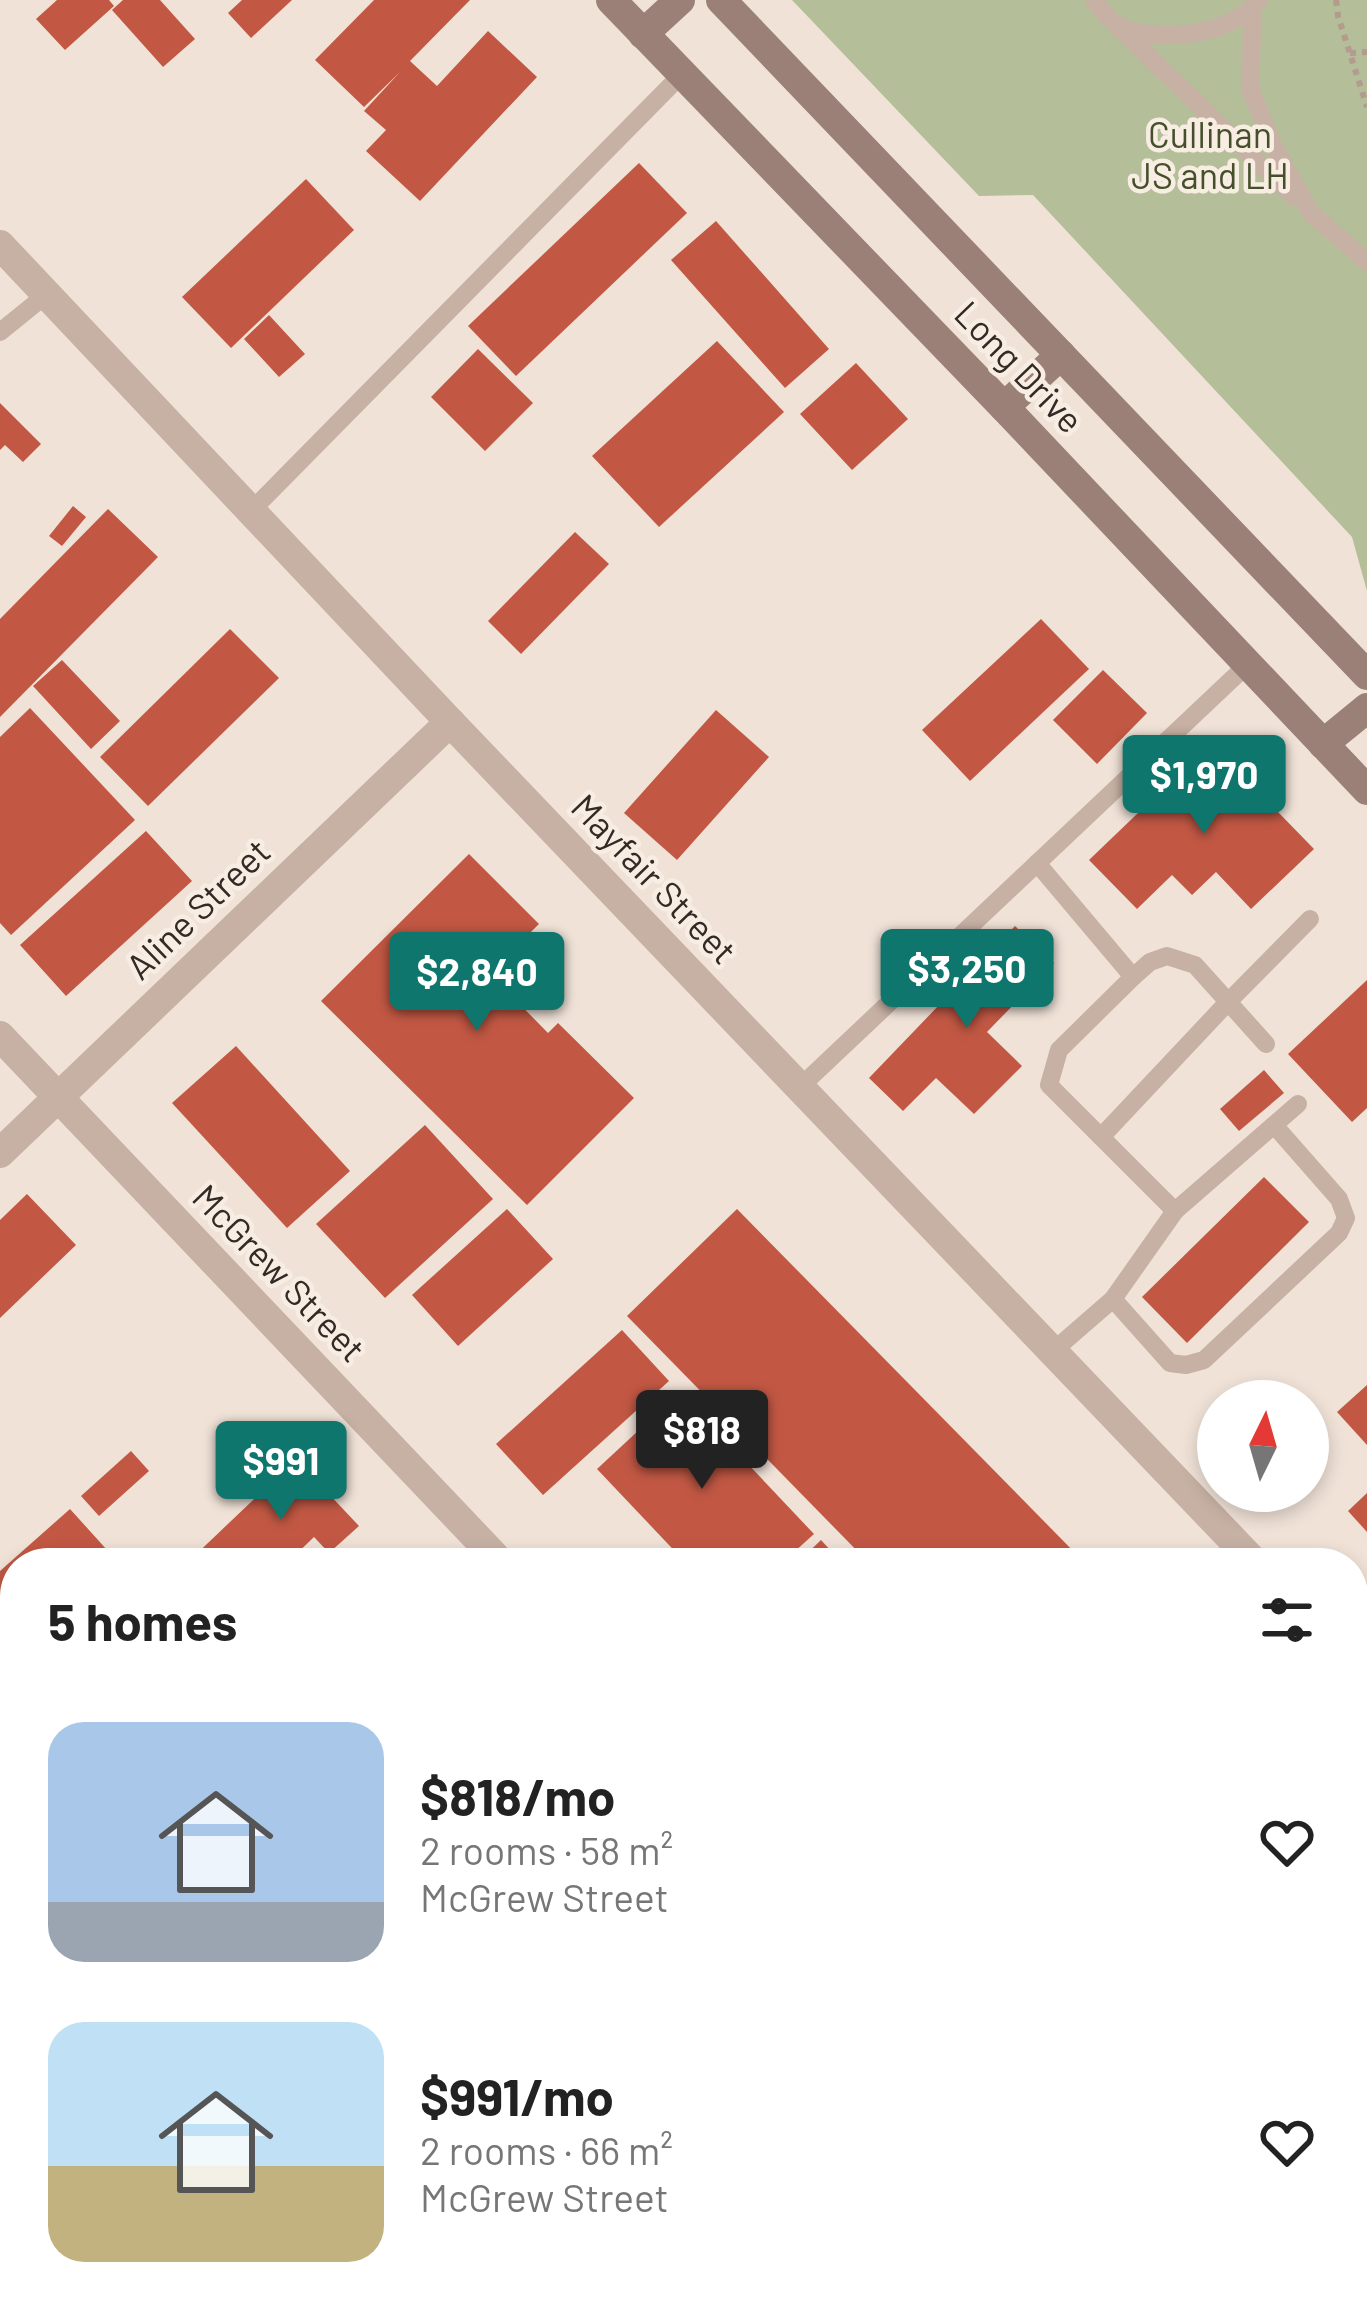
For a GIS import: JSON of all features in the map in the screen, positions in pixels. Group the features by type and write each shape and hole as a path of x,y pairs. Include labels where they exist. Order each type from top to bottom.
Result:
{"main road":[{"name":"Long Drive","path":"611,0 1367,790"},
{"path":"643,34 680,0"},
{"name":"Long Drive","path":"721,0 1367,675"},
{"path":"1004,407 1061,355"},
{"path":"1323,744 1367,708"}],"street":[{"name":"Mayfair Street","path":"0,245 1241,1548"},
{"name":"Aline Street","path":"0,1153 450,722"},
{"name":"McGrew Street","path":"0,1036 487,1548"}],"lane":[{"path":"1094,0 1367,262"},
{"path":"1117,26 1158,36 1196,32 1224,23 1256,3"},
{"path":"1256,3 1250,88 1273,145 1310,212"},
{"path":"251,512 682,74"},
{"path":"0,332 47,294"},
{"path":"800,1088 1248,664"},
{"path":"1037,863 1133,977"},
{"path":"1101,1137 1310,919"},
{"path":"1175,1211 1049,1085 1059,1050 1150,962 1167,956 1195,965 1265,1044"},
{"path":"1052,1352 1113,1299 1175,1211 1298,1104"},
{"path":"1113,1299 1171,1363 1204,1360 1339,1233 1346,1218 1340,1199 1274,1125"}],"path":[{"path":"1336,0 1367,107"},
{"path":"1349,53 1367,52"}],"green space":[{"name":"Cullinan JS and LH","path":"792,0 1367,0 1367,591 1352,537 1033,195 979,196"}],"building":[{"path":"57,0 109,0 114,6 65,50 36,19"},
{"path":"123,0 160,0 195,39 163,67 112,10"},
{"path":"242,0 292,0 251,38 228,13"},
{"path":"374,0 470,0 410,61 437,86 488,31 537,77 420,201 366,151 386,130 364,111 400,72 364,107 315,60"},
{"path":"639,163 687,213 516,376 468,326"},
{"path":"306,179 354,230 231,348 182,297"},
{"path":"716,221 829,349 785,388 671,260"},
{"path":"269,315 305,354 279,377 244,339"},
{"path":"717,341 784,412 659,527 592,456"},
{"path":"478,349 533,403 485,451 431,397"},
{"path":"856,363 908,419 852,470 800,414"},
{"path":"0,403 41,444 23,462 5,445 0,450"},
{"path":"73,506 86,517 62,546 49,536"},
{"path":"108,509 158,557 0,717 0,619"},
{"path":"575,532 609,564 521,654 488,621"},
{"path":"1041,619 1089,669 970,781 922,730"},
{"path":"230,629 279,678 148,806 100,757"},
{"path":"62,660 120,721 91,749 33,686"},
{"path":"1103,670 1147,713 1097,764 1053,720"},
{"path":"30,708 135,820 11,935 0,923 0,737"},
{"path":"716,710 769,757 677,860 624,813"},
{"path":"1211,743 1314,849 1251,909 1216,872 1192,895 1172,875 1137,909 1089,860"},
{"path":"146,831 192,881 66,996 20,945"},
{"path":"469,854 539,924 489,973 548,1033 558,1023 634,1098 527,1205 321,1001"},
{"path":"1015,926 1054,963 987,1032 1022,1066 974,1114 936,1078 903,1111 869,1078"},
{"path":"1367,980 1367,1108 1352,1122 1288,1054"},
{"path":"236,1046 350,1171 287,1228 172,1103"},
{"path":"1264,1070 1284,1093 1239,1131 1220,1109"},
{"path":"425,1125 493,1199 385,1298 316,1224"},
{"path":"1264,1177 1309,1222 1187,1343 1142,1297"},
{"path":"27,1194 76,1245 0,1318 0,1220"},
{"path":"507,1209 553,1259 458,1346 412,1295"},
{"path":"737,1209 1070,1548 854,1548 627,1316"},
{"path":"622,1330 669,1381 543,1495 496,1444"},
{"path":"1367,1385 1367,1445 1337,1412"},
{"path":"680,1392 814,1534 799,1548 672,1548 597,1469"},
{"path":"131,1451 149,1471 99,1516 81,1496"},
{"path":"296,1459 359,1526 335,1548 324,1548 314,1537 303,1548 203,1548"},
{"path":"1367,1493 1367,1532 1348,1511"},
{"path":"70,1509 105,1548 26,1548"}]}
